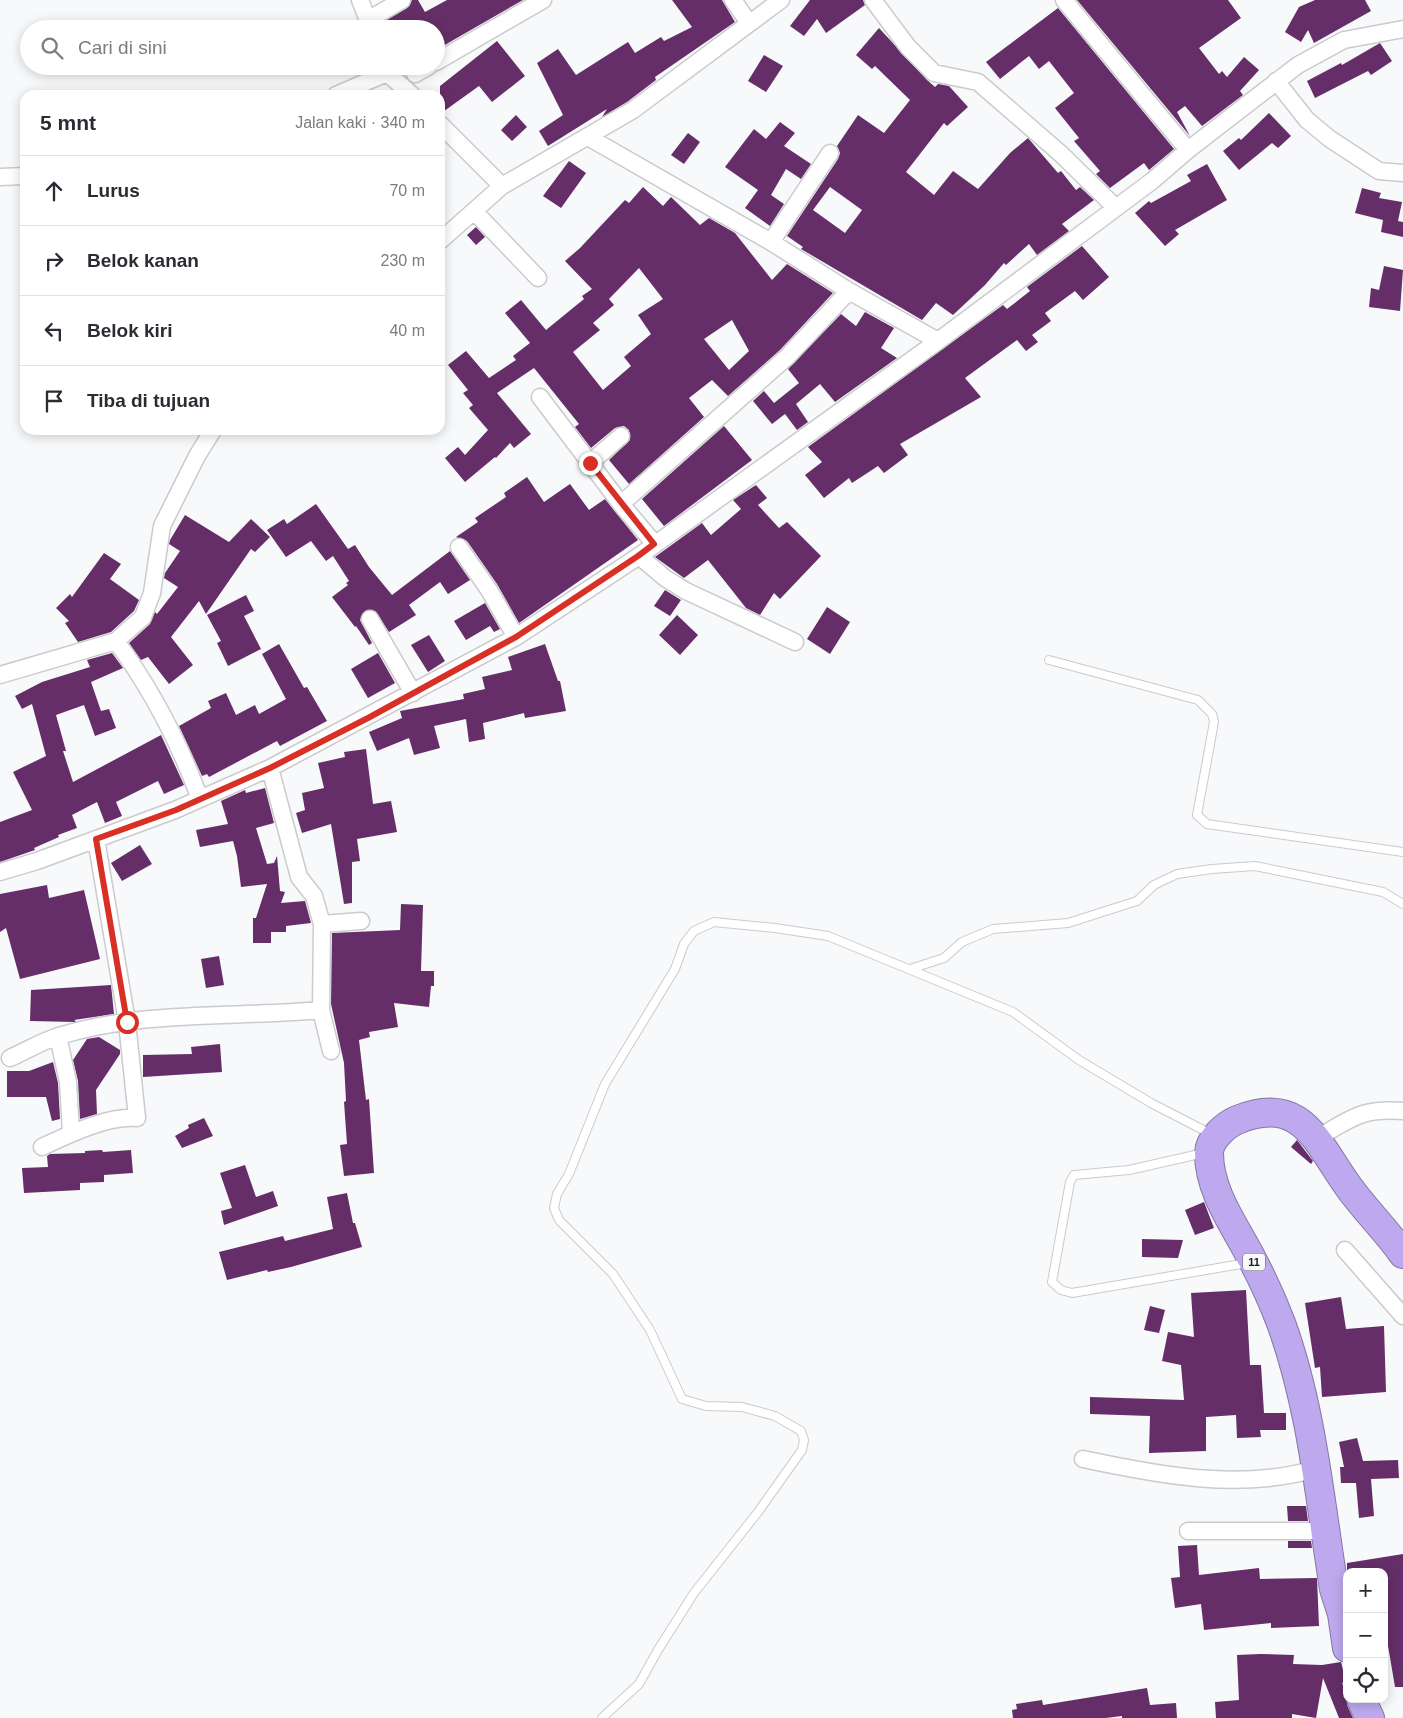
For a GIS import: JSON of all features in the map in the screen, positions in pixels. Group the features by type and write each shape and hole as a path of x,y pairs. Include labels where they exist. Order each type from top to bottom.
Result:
{"highway":[{"path":"1213,1144 1225,1127 1235,1120 1256,1114 1280,1112 1297,1120 1317,1138 1348,1187 1403,1254"},
{"name":"11","path":"1213,1144 1214,1186 1254,1262 1281,1322 1292,1358 1306,1414 1343,1627"},
{"path":"1363,1703 1370,1718"}],"street":[{"path":"360,0 368,20"},
{"path":"375,20 402,0"},
{"path":"445,57 543,0"},
{"path":"733,0 749,24"},
{"path":"445,237 502,186 633,110 781,0"},
{"path":"873,0 908,47 934,72 978,82 1060,154 1116,208"},
{"path":"1064,0 1188,150"},
{"path":"0,872 96,839 200,799 270,768 516,637 638,556 938,341 1152,181 1276,80 1326,48 1344,40 1403,29"},
{"path":"346,90 374,75"},
{"path":"392,75 407,90"},
{"path":"1276,80 1307,120 1330,139 1379,172 1403,173"},
{"path":"445,129 502,186"},
{"path":"588,137 938,341"},
{"path":"771,242 830,153"},
{"path":"0,177 20,176"},
{"path":"474,211 538,278"},
{"path":"622,504 787,357 850,291"},
{"path":"540,397 654,544"},
{"path":"0,675 116,641 143,617 152,593 162,526 197,456 210,435"},
{"path":"590,463 621,436"},
{"path":"459,547 489,590 516,637"},
{"path":"638,556 664,578 686,592 795,642"},
{"path":"370,619 413,693"},
{"path":"116,641 142,676 179,744 200,799"},
{"path":"270,768 299,877 314,896 322,924 322,1010 331,1051"},
{"path":"42,1147 71,1134 126,1117 137,1118 127,1022 96,839"},
{"path":"322,924 360,921"},
{"path":"10,1058 58,1036 127,1022 201,1015 274,1014 322,1010"},
{"path":"58,1036 68,1082 71,1134"},
{"path":"1317,1138 1358,1114 1376,1109 1403,1111"},
{"path":"1345,1250 1403,1316"},
{"path":"1083,1459 1149,1473 1210,1479 1291,1476 1315,1470"},
{"path":"1188,1531 1325,1531"}],"lane":[{"path":"1049,660 1198,700 1212,714 1214,722 1198,815 1207,824 1403,852"},
{"path":"910,970 944,958 962,942 993,930 1068,923 1137,901 1154,885 1177,874 1212,869 1255,866 1383,892 1403,904"},
{"path":"602,1718 639,1684 694,1593 758,1512 802,1450 804,1440 800,1431 775,1416 742,1407 706,1406 682,1399 650,1330 614,1274 559,1220 554,1208 557,1194 569,1174 605,1084 675,969 684,944 694,931 714,922 828,936 1013,1012 1088,1065 1151,1103 1213,1144"},
{"path":"1213,1144 1129,1170 1074,1175 1070,1182 1052,1282 1061,1290 1072,1293 1254,1262"}],"building":[{"path":"412,0 418,0 425,12 447,0 523,0 445,45 445,20 387,20 407,8"},
{"path":"672,0 722,0 735,22 655,77 656,80 627,102 602,117 607,109 548,146 539,131 563,115 537,63 558,49 576,75 628,42 635,53 661,37 664,41 692,27"},
{"path":"810,0 863,0 865,5 826,33 817,19 804,36 790,26"},
{"path":"1077,0 1228,0 1241,18 1199,48 1219,74 1222,71 1227,77 1244,57 1259,70 1240,91 1243,95 1202,126 1185,106 1177,112 1190,136"},
{"path":"1315,0 1365,0 1371,11 1314,43 1308,30 1301,42 1285,32 1299,7"},
{"path":"1058,8 1174,149 1149,170 1144,163 1110,188 1096,174 1100,171 1074,141 1079,138 1055,108 1074,93 1049,61 1039,69 1029,56 1000,79 986,62"},
{"path":"879,28 927,80 935,87 938,84 949,86 968,107 947,126 944,123 906,172 934,195 953,171 978,189 1010,153 1028,138 1058,173 1061,171 1076,190 1080,187 1094,200 1062,224 1069,231 1037,255 1029,244 1006,265 1004,263 985,285 953,315 936,303 922,320 801,249 803,247 787,236 838,159 840,153 837,146 858,115 884,133 910,100 875,66 872,69 856,55","holes":["830,187 862,210 845,233 813,210"]},
{"path":"497,41 525,76 492,102 479,86 445,110 445,90 440,90 440,86"},
{"path":"1380,43 1392,61 1371,75 1368,71 1315,98 1307,81 1341,63 1342,65"},
{"path":"764,55 783,66 766,92 748,81"},
{"path":"1269,113 1291,136 1278,148 1272,143 1239,170 1223,151 1239,138 1241,140"},
{"path":"516,115 527,127 512,141 501,130"},
{"path":"780,122 795,133 784,146 811,164 801,179 786,169 771,195 784,204 770,226 745,208 758,190 725,167 754,129 766,139"},
{"path":"688,133 700,142 684,164 671,155"},
{"path":"569,161 586,173 561,208 543,196"},
{"path":"1207,164 1227,200 1175,230 1179,234 1165,246 1135,213 1149,201 1151,203 1191,181 1187,175"},
{"path":"643,187 663,206 671,197 700,225 709,218 735,233 772,280 787,264 833,293 780,350 728,396 712,380 689,398 704,417 629,484 609,460 630,440 629,430 624,426 615,428 591,448 575,427 579,424 534,368 497,393 531,434 514,448 510,443 496,458 465,482 445,458 458,447 465,455 488,430 469,408 473,405 463,393 468,390 448,365 466,351 489,378 516,360 513,356 530,343 505,313 521,300 546,330 584,299 582,296 592,289 565,261 580,248 625,200 629,203","holes":["639,268 663,299 638,315 651,334 624,357 631,366 603,390 573,352 600,330 593,323 614,305 609,299","732,320 749,351 729,370 704,339"]},
{"path":"1362,188 1381,193 1379,198 1402,202 1398,221 1403,222 1403,237 1381,232 1383,220 1355,213"},
{"path":"476,227 485,237 476,245 467,235"},
{"path":"1082,246 1109,277 1083,300 1075,291 1045,313 1051,321 1032,335 1038,342 1026,351 1017,340 965,378 981,397 900,444 908,455 884,473 878,466 852,483 849,478 824,498 805,475 822,462 808,447 1003,305 1007,309 1030,291 1027,287"},
{"path":"1384,266 1403,270 1400,311 1369,307 1371,288 1379,290"},
{"path":"865,312 894,328 881,348 897,358 835,402 820,384 796,404 808,422 797,430 785,414 772,424 753,401 764,391 774,403 799,383 788,369 841,314 856,326"},
{"path":"724,426 752,460 664,526 642,499"},
{"path":"527,477 544,502 570,484 589,510 605,499 638,540 519,623 497,584 467,541 456,537 478,522 475,518 506,497 504,493"},
{"path":"756,485 767,498 758,505 779,528 787,522 821,556 780,599 774,593 760,615 746,608 708,560 684,578 655,557 702,523 711,535 741,509 733,500"},
{"path":"316,504 348,549 355,545 369,567 392,595 450,551 470,580 448,594 440,582 409,605 416,615 389,632 375,611 365,611 360,620 372,643 369,645 332,597 348,585 346,583 349,581 333,556 326,561 311,541 286,557 267,530 284,519 287,524"},
{"path":"185,515 229,542 251,519 270,537 255,552 251,549 206,614 199,601 171,637 193,665 169,684 148,657 141,660 129,643 150,624 155,612 157,614 178,587 164,578 165,573 180,551 169,544"},
{"path":"104,553 121,564 110,579 139,600 134,611 111,632 78,642 65,623 69,621 56,608 70,594 72,597"},
{"path":"665,590 681,600 670,616 654,606"},
{"path":"246,595 254,611 244,616 261,649 228,666 217,643 221,641 207,615"},
{"path":"485,603 500,629 494,632 490,626 466,640 454,621"},
{"path":"827,607 850,622 830,654 807,639"},
{"path":"677,615 698,635 680,655 659,635"},
{"path":"429,635 445,661 428,672 411,645"},
{"path":"279,644 304,688 307,687 327,721 280,746 277,741 209,777 207,774 202,776 179,726 211,708 208,701 226,693 236,715 255,705 259,714 286,699 262,654"},
{"path":"545,644 558,681 560,681 566,711 525,718 524,713 483,723 485,739 469,742 466,719 434,726 440,748 414,755 409,738 377,751 369,732 402,718 400,711 464,699 463,694 485,689 482,677 512,670 508,657"},
{"path":"112,653 123,668 91,682 101,711 109,709 116,728 95,736 84,705 56,715 66,751 63,751 73,782 161,735 184,785 164,794 158,781 116,802 122,816 105,823 97,802 72,815 77,828 58,835 59,837 34,848 35,850 0,862 0,822 32,810 13,772 46,756 32,704 22,709 15,696 42,682 90,667 87,660"},
{"path":"378,653 395,683 368,698 351,669"},
{"path":"366,749 373,804 391,801 397,832 357,839 360,861 352,862 352,903 344,904 331,824 302,833 296,813 305,810 302,793 324,788 318,763 345,757 344,752"},
{"path":"265,788 274,823 256,828 267,864 274,863 277,856 280,891 285,892 281,903 305,901 311,923 286,926 286,932 271,932 271,943 253,943 253,918 256,918 267,884 241,887 233,841 200,847 196,830 228,824 221,801 245,790 246,793"},
{"path":"140,845 152,864 122,881 111,863"},
{"path":"47,885 49,898 84,890 100,959 20,979 6,928 0,932 0,894"},
{"path":"401,904 423,905 421,971 434,971 434,986 431,986 429,1007 394,1003 398,1027 369,1032 370,1037 359,1040 366,1100 369,1099 374,1173 344,1176 340,1145 347,1144 344,1102 346,1101 344,1063 331,1004 332,933 400,930"},
{"path":"219,956 224,985 206,988 201,959"},
{"path":"111,985 114,1014 74,1020 75,1022 30,1021 31,990"},
{"path":"99,1037 120,1050 120,1054 96,1090 97,1114 80,1119 78,1081 73,1060 87,1039"},
{"path":"220,1044 222,1072 143,1077 143,1055 192,1054 191,1047"},
{"path":"53,1062 58,1083 60,1119 52,1121 46,1097 7,1097 7,1071 29,1071"},
{"path":"204,1118 213,1136 182,1148 175,1136 189,1128 188,1125"},
{"path":"1297,1140 1313,1161 1311,1164 1291,1147"},
{"path":"102,1150 103,1152 131,1150 133,1173 104,1175 104,1182 80,1183 80,1190 24,1193 22,1168 48,1167 47,1156 50,1154 85,1153 85,1151"},
{"path":"245,1165 256,1197 273,1191 278,1206 224,1225 221,1211 232,1208 220,1173"},
{"path":"347,1193 353,1223 355,1223 362,1247 291,1267 268,1272 267,1270 227,1280 219,1252 283,1236 285,1241 333,1229 327,1197"},
{"path":"1204,1202 1214,1228 1195,1235 1185,1210"},
{"path":"1142,1239 1183,1240 1178,1258 1142,1257"},
{"path":"1246,1290 1250,1365 1261,1365 1264,1413 1286,1413 1286,1430 1260,1430 1261,1437 1237,1438 1236,1415 1206,1417 1206,1451 1149,1453 1150,1416 1090,1414 1090,1397 1184,1400 1181,1365 1162,1361 1168,1332 1194,1337 1191,1293"},
{"path":"1341,1297 1346,1329 1384,1326 1386,1392 1322,1397 1320,1367 1315,1368 1305,1303"},
{"path":"1150,1306 1165,1310 1159,1333 1144,1330"},
{"path":"1357,1438 1363,1461 1398,1460 1399,1478 1371,1479 1374,1516 1359,1518 1356,1483 1341,1483 1340,1467 1344,1467 1339,1442"},
{"path":"1287,1506 1306,1506 1308,1521 1288,1521"},
{"path":"1288,1541 1311,1541 1312,1548 1288,1548"},
{"path":"1197,1545 1199,1575 1259,1568 1260,1579 1317,1578 1319,1626 1271,1628 1271,1623 1204,1630 1201,1604 1175,1608 1171,1578 1180,1577 1178,1546"},
{"path":"1403,1554 1403,1687 1395,1687 1388,1646 1388,1568 1347,1568 1347,1563"},
{"path":"1237,1655 1294,1655 1293,1664 1322,1665 1341,1662 1343,1670 1343,1703 1347,1703 1353,1718 1339,1718 1323,1678 1316,1718 1292,1714 1292,1718 1216,1718 1215,1702 1239,1700"},
{"path":"1147,1688 1150,1705 1176,1703 1177,1718 1122,1718 1122,1716 1106,1718 1013,1718 1012,1710 1017,1709 1016,1704 1042,1700 1043,1705"}],"route":[{"path":"127,1022 96,839 176,810 270,768 368,718 516,637 577,598 654,544 590,463"}]}
